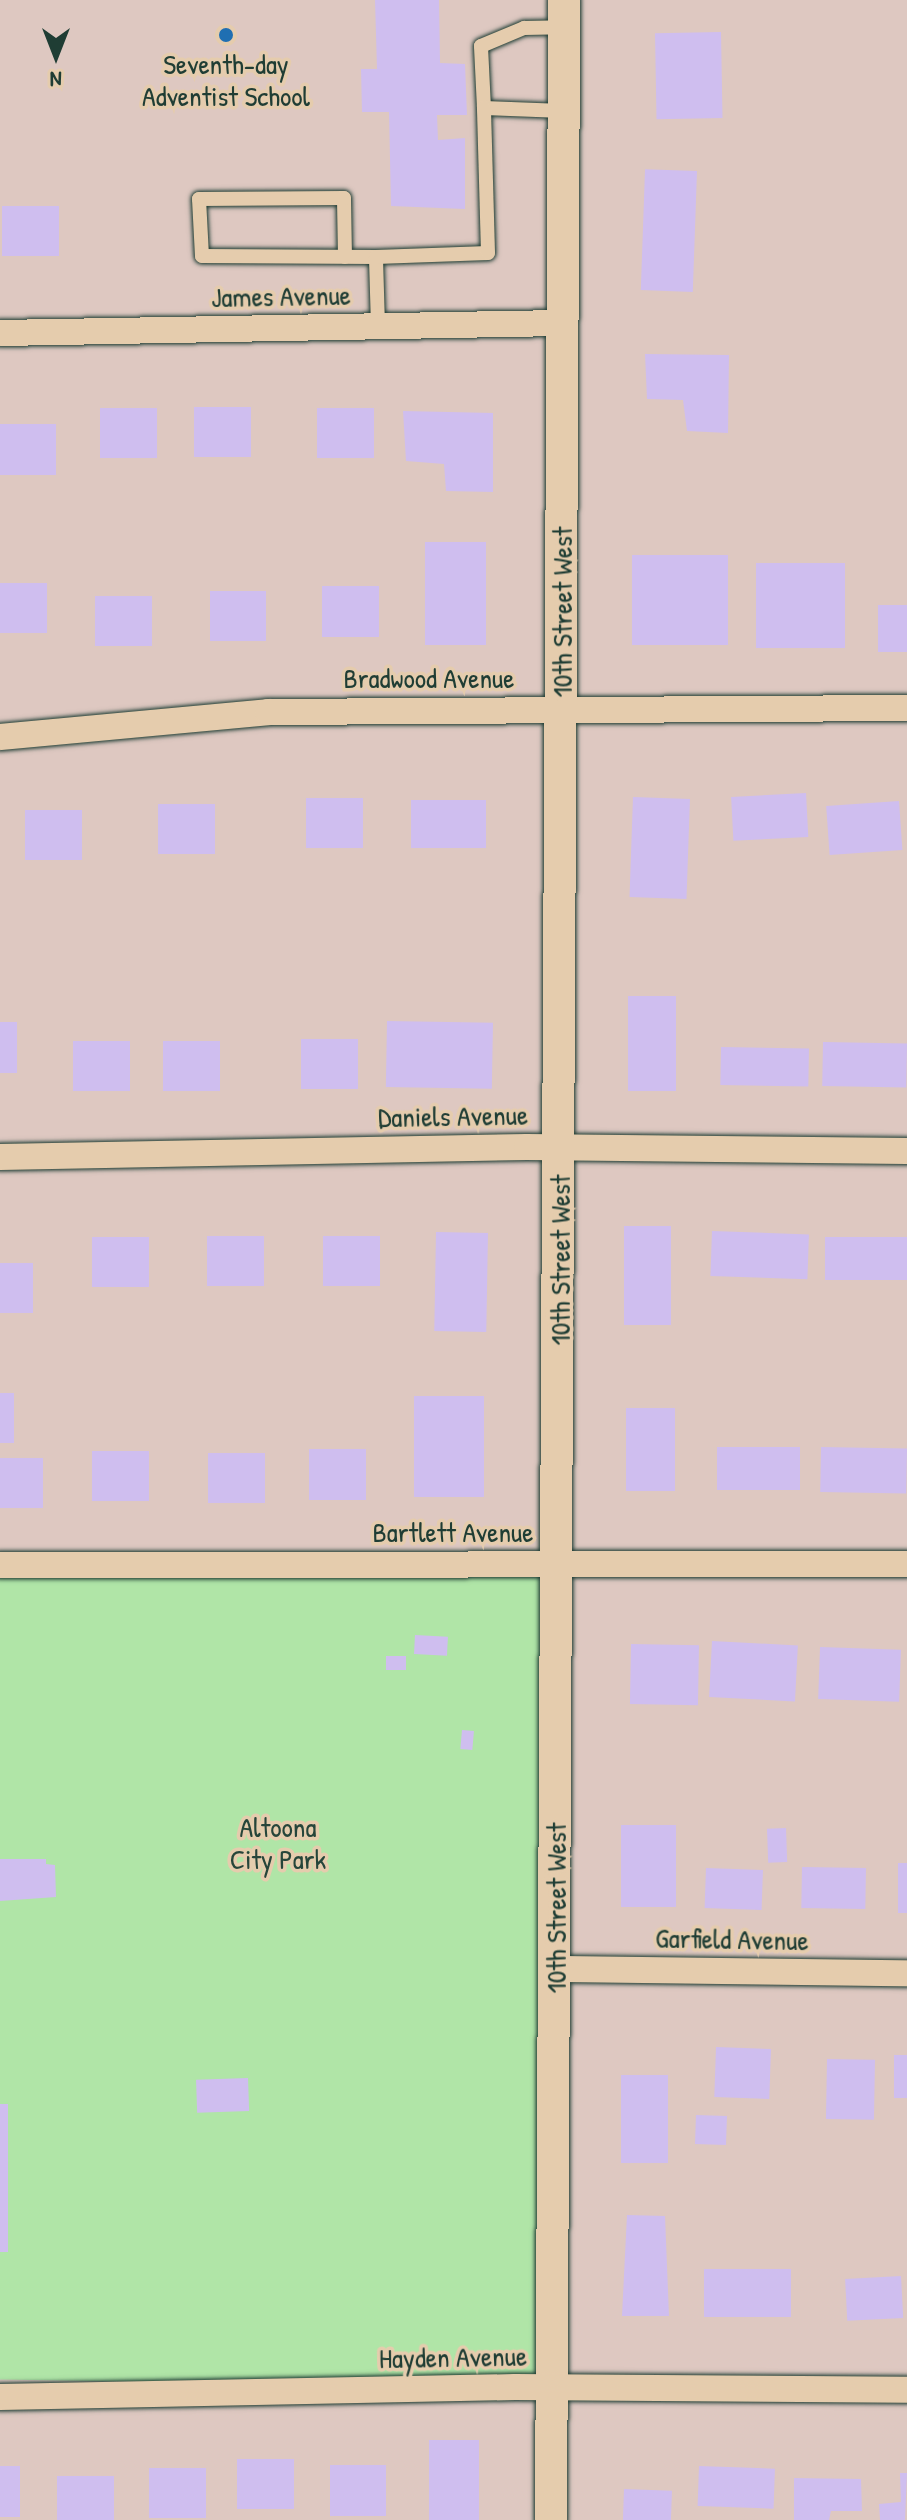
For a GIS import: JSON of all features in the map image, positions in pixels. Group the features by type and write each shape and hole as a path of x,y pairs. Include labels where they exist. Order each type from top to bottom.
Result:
{"street":[{"name":"10th Street West","path":"551,2520 561,1148 563,13"},
{"name":"James Avenue","path":"0,333 563,323"},
{"name":"Bradwood Avenue","path":"0,737 268,712 907,708"},
{"name":"Daniels Avenue","path":"0,1157 561,1148 907,1151"},
{"name":"Bartlett Avenue","path":"0,1565 907,1564"},
{"name":"Garfield Avenue","path":"556,1969 907,1973"},
{"name":"Hayden Avenue","path":"0,2397 550,2389 907,2390"}],"lane":[{"path":"345,257 344,198 199,199 202,256 345,257 376,257 488,253 481,46 563,13"},
{"path":"484,108 563,111"},
{"path":"376,257 378,326"}],"green space":[{"name":"Altoona City Park","path":"0,1554 558,1564 544,2389 0,2379"}],"building":[{"path":"375,0 439,0 440,63 465,64 467,115 437,115 438,140 465,138 465,209 391,206 389,112 362,112 361,69 377,69"},
{"path":"721,32 723,118 657,119 655,33"},
{"path":"645,169 697,171 693,292 641,290"},
{"path":"2,206 59,206 59,256 2,256"},
{"path":"645,354 729,355 728,433 687,431 683,400 647,399"},
{"path":"194,407 251,407 251,457 194,457"},
{"path":"100,408 157,408 157,458 100,458"},
{"path":"317,408 374,408 374,458 317,458"},
{"path":"403,411 493,413 493,492 446,491 444,464 406,461"},
{"path":"0,424 56,424 56,475 0,475"},
{"path":"425,542 486,542 486,645 425,645"},
{"path":"632,555 728,555 728,645 632,645"},
{"path":"756,563 845,563 845,648 756,648"},
{"path":"0,583 47,583 47,633 0,633"},
{"path":"322,586 379,586 379,637 322,637"},
{"path":"210,591 266,591 266,641 210,641"},
{"path":"95,596 152,596 152,646 95,646"},
{"path":"878,605 907,605 907,652 878,652"},
{"path":"806,793 808,837 733,841 731,797"},
{"path":"633,797 690,799 686,899 630,897"},
{"path":"306,798 363,798 363,848 306,848"},
{"path":"411,800 486,800 486,848 411,848"},
{"path":"899,801 902,850 830,855 826,806"},
{"path":"158,804 215,804 215,854 158,854"},
{"path":"25,810 82,810 82,860 25,860"},
{"path":"628,996 676,996 676,1091 628,1091"},
{"path":"387,1021 493,1023 492,1089 386,1087"},
{"path":"0,1022 17,1022 17,1073 0,1073"},
{"path":"301,1039 358,1039 358,1089 301,1089"},
{"path":"73,1041 130,1041 130,1091 73,1091"},
{"path":"163,1041 220,1041 220,1091 163,1091"},
{"path":"823,1042 907,1043 906,1087 822,1086"},
{"path":"721,1047 809,1049 808,1087 720,1085"},
{"path":"624,1226 671,1226 671,1325 624,1325"},
{"path":"712,1231 809,1234 807,1279 710,1276"},
{"path":"436,1232 488,1233 486,1332 434,1331"},
{"path":"207,1236 264,1236 264,1286 207,1286"},
{"path":"323,1236 380,1236 380,1286 323,1286"},
{"path":"92,1237 149,1237 149,1287 92,1287"},
{"path":"825,1237 907,1237 907,1280 825,1280"},
{"path":"0,1263 33,1263 33,1313 0,1313"},
{"path":"0,1393 14,1393 14,1443 0,1443"},
{"path":"414,1396 484,1396 484,1497 414,1497"},
{"path":"626,1408 675,1408 675,1491 626,1491"},
{"path":"717,1447 800,1447 800,1490 717,1490"},
{"path":"821,1447 907,1449 906,1493 820,1492"},
{"path":"309,1449 366,1449 366,1500 309,1500"},
{"path":"92,1451 149,1451 149,1501 92,1501"},
{"path":"208,1453 265,1453 265,1503 208,1503"},
{"path":"0,1458 43,1458 43,1508 0,1508"},
{"path":"415,1635 448,1637 447,1656 414,1654"},
{"path":"712,1641 798,1646 795,1701 709,1697"},
{"path":"631,1644 699,1645 698,1705 630,1704"},
{"path":"820,1647 901,1650 899,1702 818,1699"},
{"path":"386,1656 406,1656 406,1670 386,1670"},
{"path":"462,1730 474,1731 472,1750 460,1749"},
{"path":"621,1825 676,1825 676,1907 621,1907"},
{"path":"786,1828 787,1862 768,1863 767,1829"},
{"path":"0,1859 46,1859 46,1864 55,1865 56,1897 0,1901"},
{"path":"898,1863 907,1863 907,1913 898,1913"},
{"path":"802,1867 866,1868 865,1909 801,1908"},
{"path":"706,1868 763,1870 762,1910 705,1908"},
{"path":"716,2047 771,2049 769,2099 714,2097"},
{"path":"894,2055 907,2055 907,2098 894,2098"},
{"path":"827,2059 875,2060 874,2120 826,2119"},
{"path":"621,2075 668,2075 668,2163 621,2163"},
{"path":"248,2078 249,2111 197,2113 196,2080"},
{"path":"0,2104 8,2104 8,2252 0,2252"},
{"path":"696,2115 727,2116 726,2145 695,2144"},
{"path":"627,2215 665,2216 669,2316 622,2316"},
{"path":"704,2269 791,2269 791,2317 704,2317"},
{"path":"901,2276 903,2318 847,2321 845,2279"},
{"path":"429,2440 479,2440 479,2520 429,2520"},
{"path":"237,2459 294,2459 294,2509 237,2509"},
{"path":"330,2465 386,2465 386,2516 330,2516"},
{"path":"0,2466 20,2466 20,2517 0,2517"},
{"path":"699,2466 775,2469 774,2509 698,2506"},
{"path":"149,2468 206,2468 206,2518 149,2518"},
{"path":"900,2473 907,2473 905,2520 880,2520 879,2504 901,2502"},
{"path":"57,2476 114,2476 114,2520 57,2520"},
{"path":"794,2478 861,2479 862,2511 831,2511 829,2520 794,2520"},
{"path":"624,2489 672,2491 671,2520 623,2520"}],"place":[{"name":"Seventh-day Adventist School","path":"226,35"}]}
